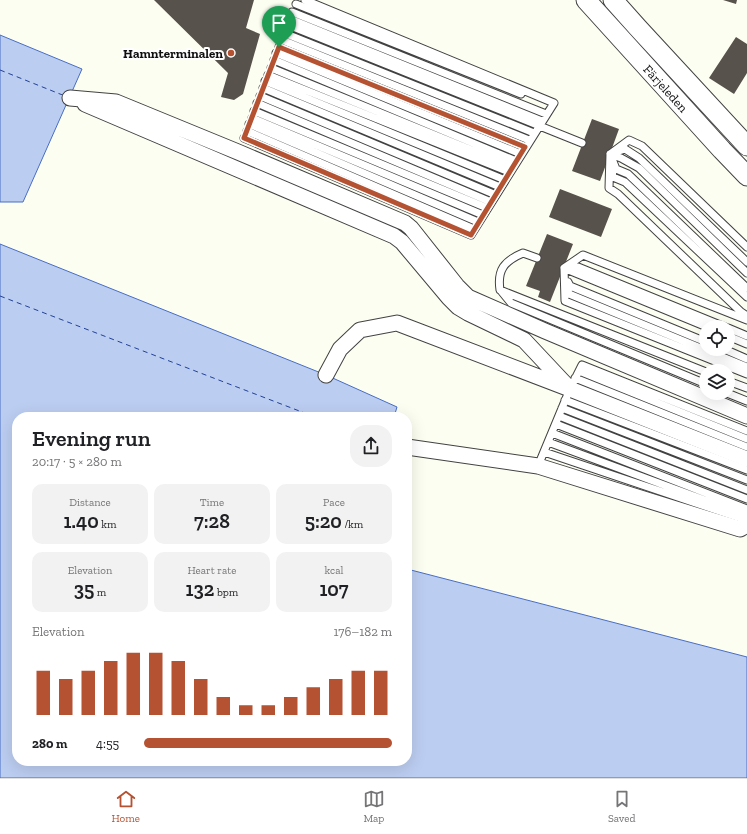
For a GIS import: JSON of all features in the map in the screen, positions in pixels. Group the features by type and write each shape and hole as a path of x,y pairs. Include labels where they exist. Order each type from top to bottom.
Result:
{"street":[{"name":"Färjeleden","path":"586,0 747,176"},
{"name":"Färjeleden","path":"613,0 747,146"},
{"path":"570,389 524,340 458,307 402,242 394,236 70,98 116,102 238,152 405,224 411,228 457,286 468,297 747,416"},
{"path":"326,375 340,349 360,330 397,323 747,459"},
{"path":"412,448 538,466 553,472 740,528 746,516"}],"lane":[{"path":"305,0 554,103 520,154 474,229"},
{"path":"238,152 297,2 551,106"},
{"path":"290,19 542,120"},
{"path":"290,19 542,120 582,143"},
{"path":"284,32 534,133"},
{"path":"278,50 529,140"},
{"path":"278,50 525,147"},
{"path":"278,50 520,154"},
{"path":"278,50 513,167"},
{"path":"267,78 513,167"},
{"path":"267,78 504,180"},
{"path":"267,78 500,187"},
{"path":"258,100 496,194"},
{"path":"258,100 491,202"},
{"path":"249,124 485,212"},
{"path":"249,124 474,229"},
{"path":"249,124 474,229"},
{"path":"610,154 630,140 642,146 747,247"},
{"path":"610,154 625,150 639,158 747,262"},
{"path":"610,154 639,168 747,273"},
{"path":"610,154 616,169 628,174 747,288"},
{"path":"610,154 613,177 625,182 747,297"},
{"path":"610,154 609,188 618,194 747,316"},
{"path":"537,258 523,253 512,258 502,267 498,279 500,290 511,303 699,381"},
{"path":"564,268 583,255 747,320"},
{"path":"564,268 578,267 708,320"},
{"path":"564,268 699,324"},
{"path":"564,268 570,286 699,339"},
{"path":"564,268 569,294 747,367"},
{"path":"564,268 565,301 747,374"},
{"path":"500,290 699,369"},
{"path":"735,331 747,336"},
{"path":"735,339 747,344"},
{"path":"735,353 747,358"},
{"path":"538,466 570,389 582,365 747,431"},
{"path":"578,371 747,439"},
{"path":"735,384 747,388"},
{"path":"570,389 747,447"},
{"path":"570,389 747,470"},
{"path":"735,396 747,401"},
{"path":"562,408 747,480"},
{"path":"559,416 747,490"},
{"path":"556,424 747,499"},
{"path":"552,433 746,516"},
{"path":"548,442 746,516"},
{"path":"544,452 740,518 746,516"}],"water":[{"path":"0,35 82,69 23,202 0,202"},
{"path":"0,244 326,375 397,407 396,412 12,412 12,766 412,766 412,570 747,657 747,778 0,778"}],"building":[{"name":"Hamnterminalen","path":"154,0 254,0 246,28 260,34 243,94 234,100 221,97 228,73"},
{"path":"723,0 737,0 736,4"},
{"path":"736,37 747,44 747,73 734,94 709,78"},
{"path":"592,119 619,129 600,181 572,171"},
{"path":"560,189 612,209 601,237 549,217"},
{"path":"547,234 573,244 550,302 538,297 540,291 526,286"}],"ferry route":[{"path":"0,70 65,96"},
{"path":"0,296 302,412"}],"place":[{"name":"Hamnterminalen","path":"231,53"}],"route":[{"path":"279,47 525,147 471,235 244,138 279,47"}]}
